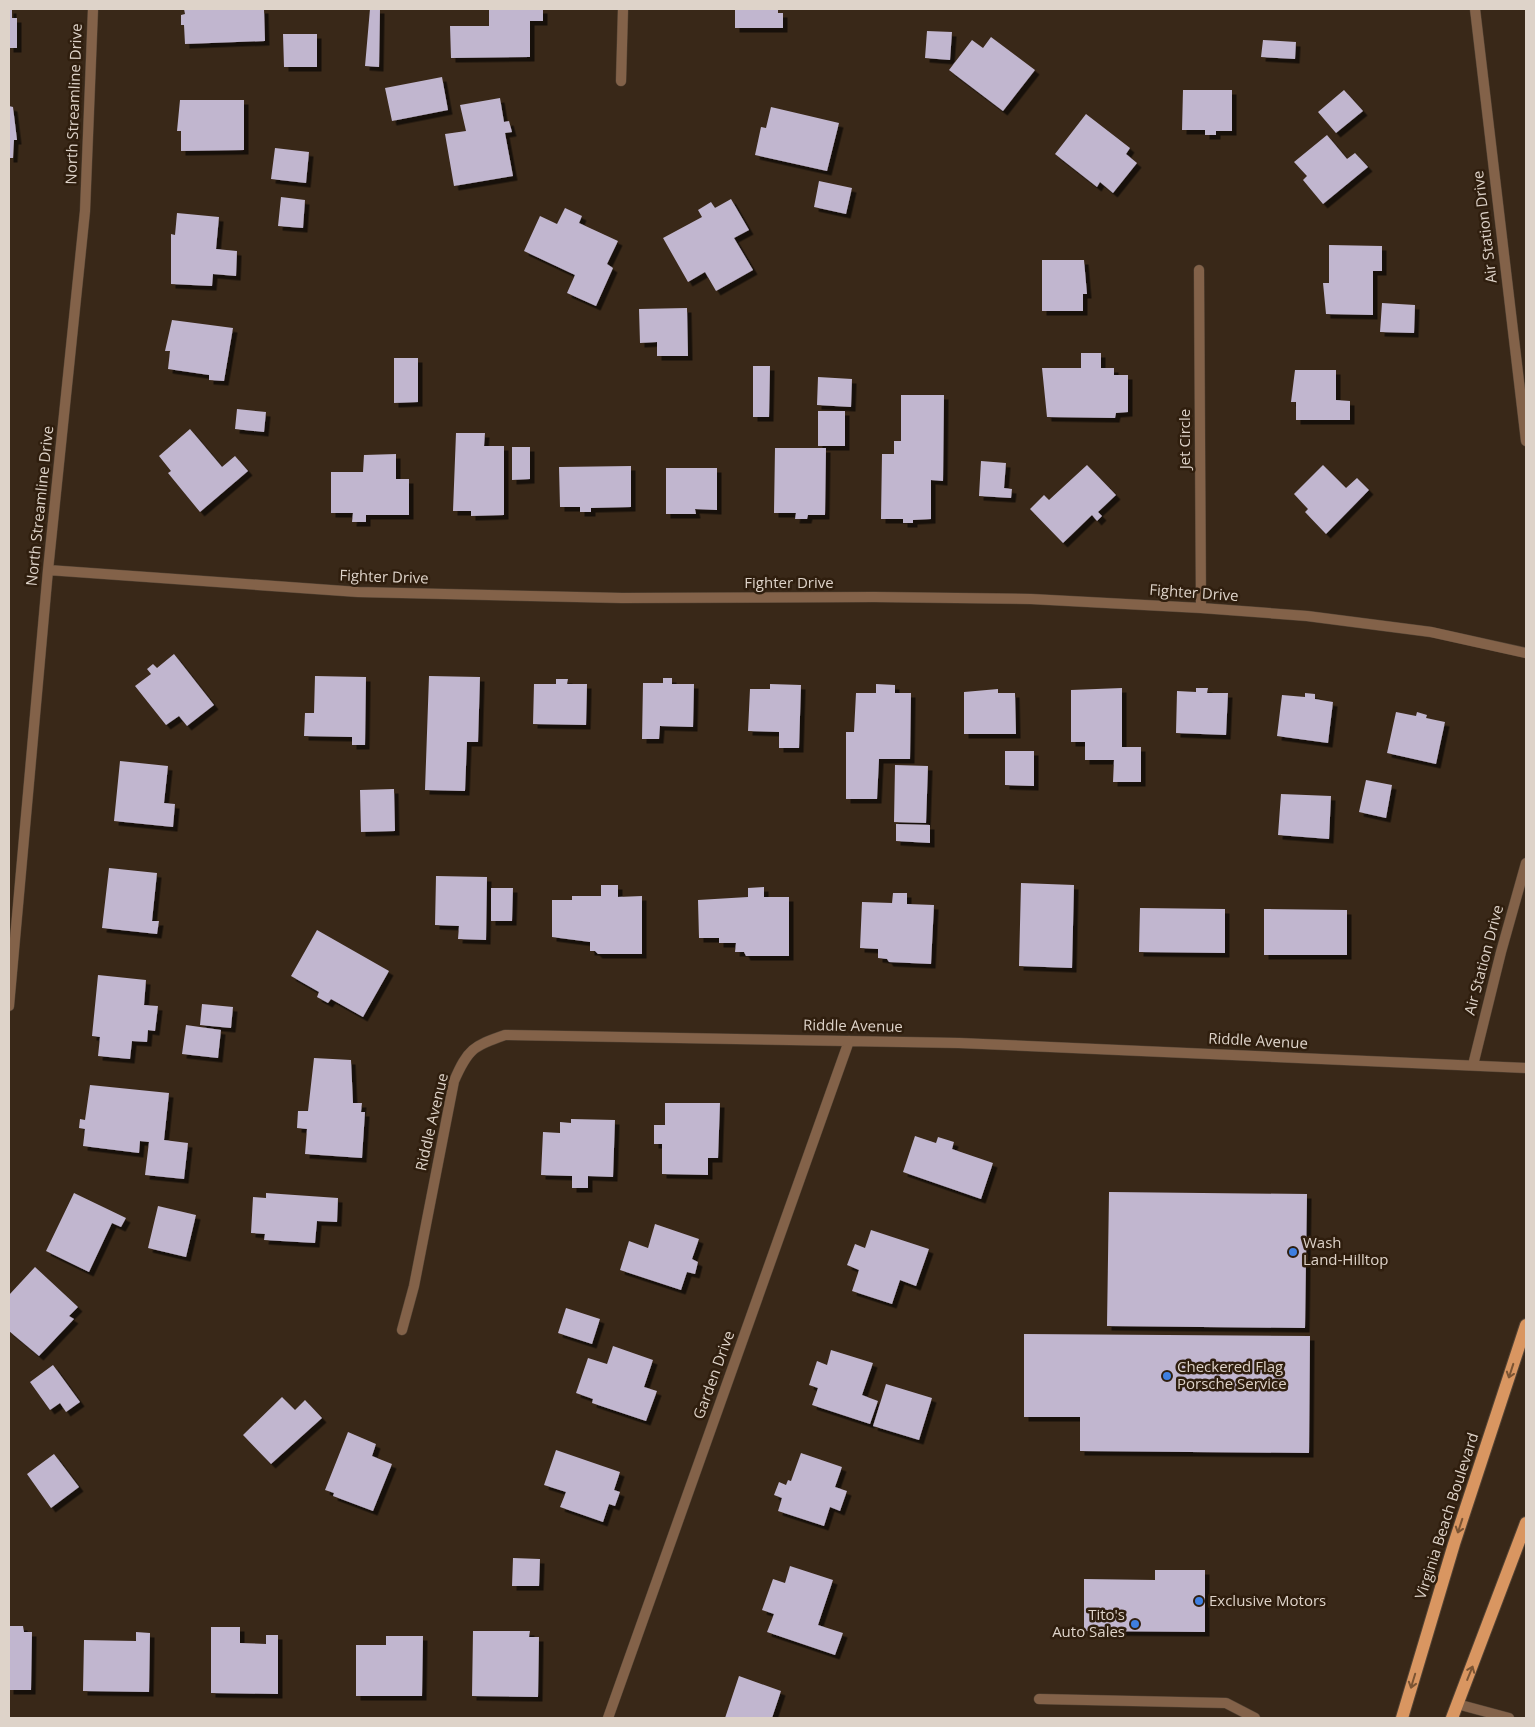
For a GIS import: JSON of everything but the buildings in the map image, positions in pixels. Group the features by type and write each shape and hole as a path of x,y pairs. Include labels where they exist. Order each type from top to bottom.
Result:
{"main road":[{"name":"Virginia Beach Boulevard","path":"1402,1718 1454,1544 1526,1325"},
{"path":"1452,1718 1526,1523"}],"street":[{"name":"North Streamline Drive","path":"9,1006 48,570 85,212 93,9"},
{"path":"622,82 623,9"},
{"name":"Air Station Drive","path":"1475,9 1526,441"},
{"name":"Jet Circle","path":"1199,270 1201,608"},
{"name":"Fighter Drive","path":"48,570 358,592 622,598 874,597 1031,599 1201,608 1307,616 1431,632 1526,653"},
{"name":"Air Station Drive","path":"1472,1065 1526,862"},
{"name":"Riddle Avenue","path":"402,1330 414,1286 454,1081 463,1060 479,1044 505,1035 959,1043 1526,1068"},
{"name":"Garden Drive","path":"608,1718 849,1041"},
{"path":"1039,1698 1226,1703 1255,1718"},
{"path":"1457,1704 1509,1718"}],"place":[{"name":"Wash Land-Hilltop","path":"1293,1252"},
{"name":"Checkered Flag Porsche Service","path":"1167,1376"},
{"name":"Exclusive Motors","path":"1199,1601"},
{"name":"Tito's Auto Sales","path":"1135,1624"}]}
